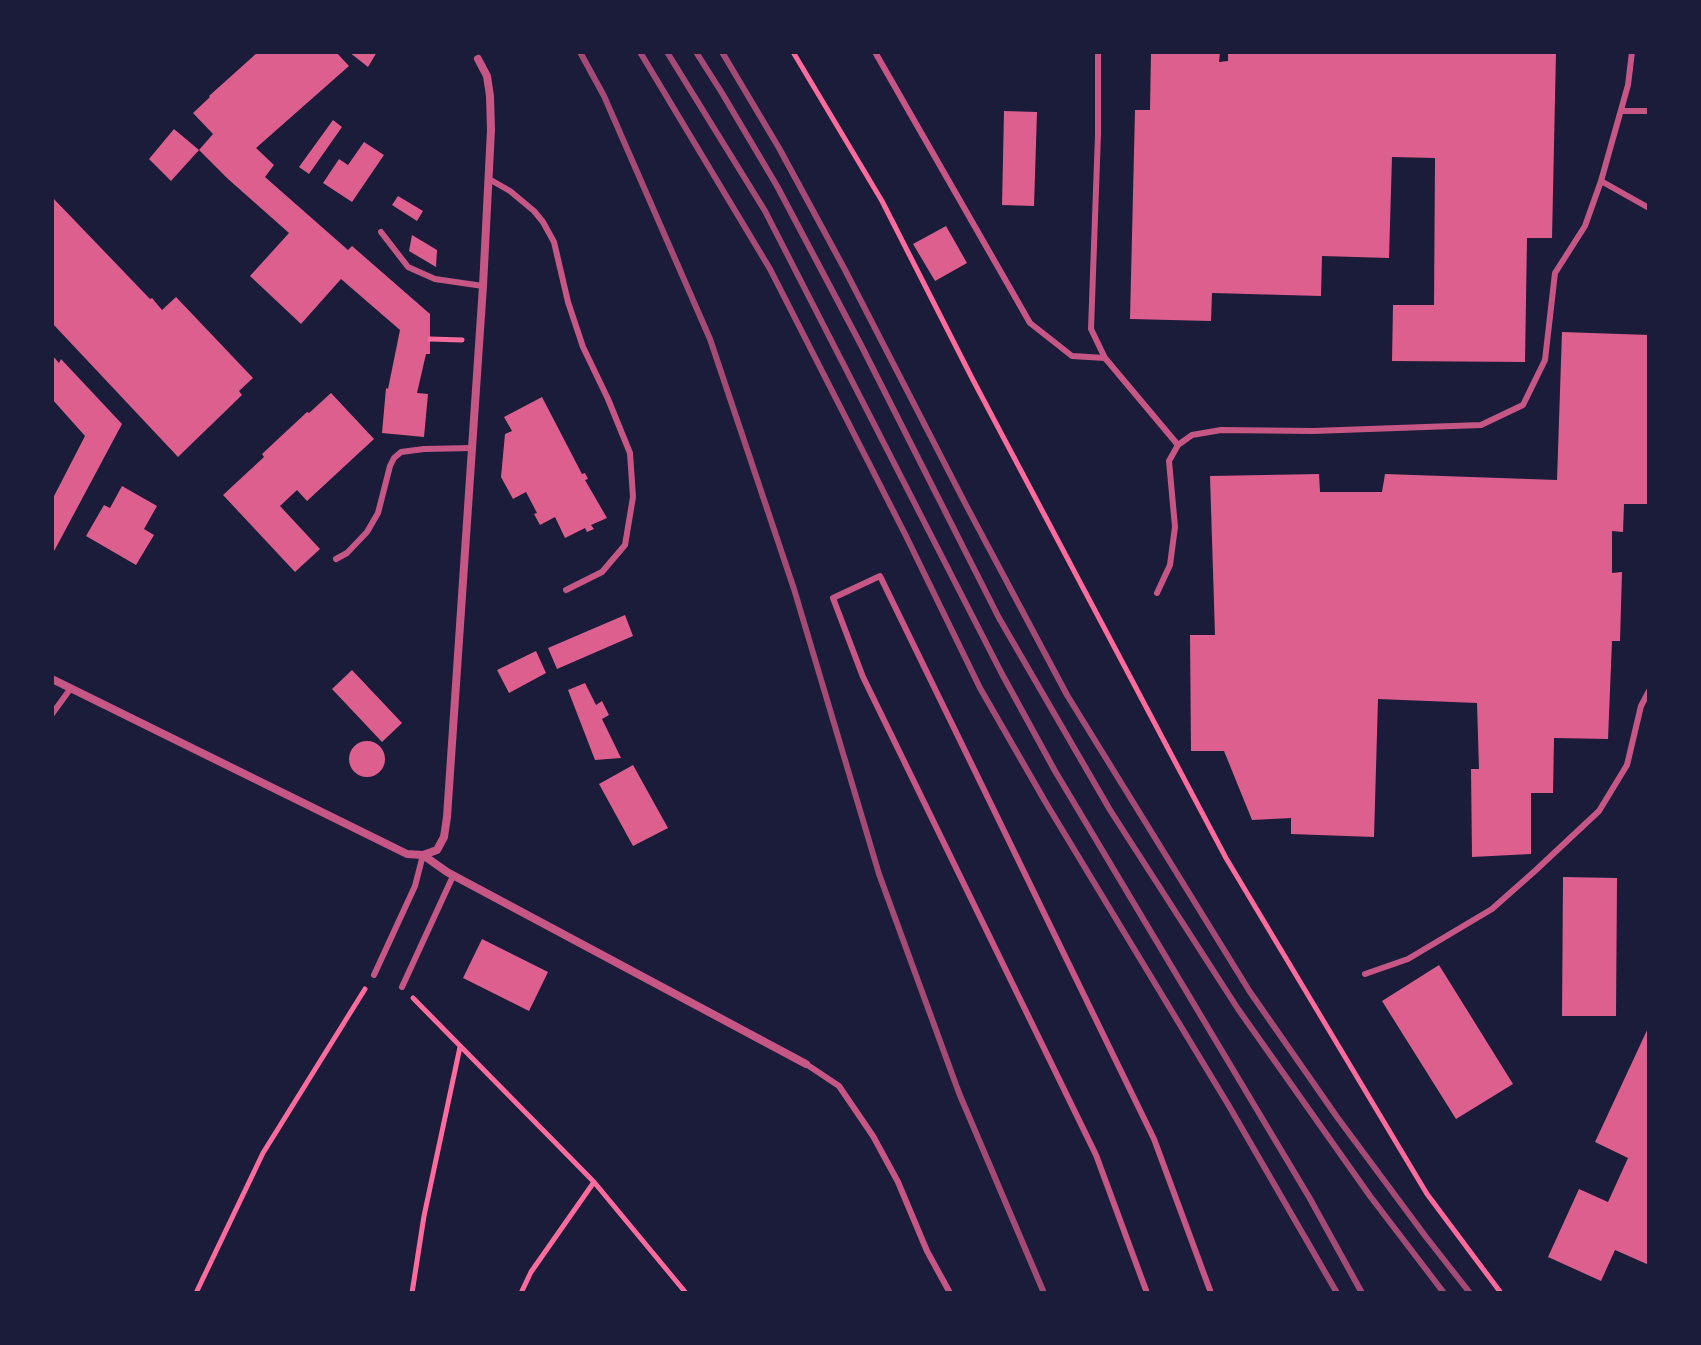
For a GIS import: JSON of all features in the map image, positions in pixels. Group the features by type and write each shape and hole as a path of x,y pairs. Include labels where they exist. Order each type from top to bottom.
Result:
{"street":[{"path":"52,679 407,854 423,855 437,850 444,837 447,817 489,179 490,96 487,76 476,54"},
{"path":"423,855 453,876 806,1064"}],"lane":[{"path":"875,52 1030,323 1072,356 1105,358"},
{"path":"1098,52 1091,329 1105,358 1178,445"},
{"path":"1157,593 1170,565 1175,527 1169,461 1178,445 1192,435 1221,430 1313,431 1481,425 1523,405 1545,360 1555,273 1585,226 1601,181 1622,111 1632,52"},
{"path":"1622,111 1649,111"},
{"path":"489,179 534,211 554,242 568,302 583,347 630,453 633,497 625,545 602,572 566,590"},
{"path":"1601,181 1649,208"},
{"path":"381,232 408,267 435,279 483,286"},
{"path":"336,559 347,553 367,532 378,513 390,466 401,452 472,448"},
{"path":"1147,1293 1096,1155 863,677 833,598 880,576 1154,1139 1211,1293"},
{"path":"52,714 71,688"},
{"path":"1365,974 1408,959 1492,909 1599,811 1627,765 1641,706 1649,691"},
{"path":"374,975 415,886 423,855"},
{"path":"402,987 453,876"},
{"path":"806,1064 839,1086 873,1136 950,1293"}],"path":[{"path":"793,52 882,201 973,380 1226,858 1427,1194 1501,1293"},
{"path":"430,339 479,341"},
{"path":"196,1293 263,1153 374,975"},
{"path":"402,987 594,1182 686,1293"},
{"path":"412,1293 424,1216 460,1046"},
{"path":"521,1293 531,1272 594,1182"}],"building":[{"path":"258,52 336,52 349,66 256,148 274,165 265,177 348,250 352,246 430,314 430,354 426,354 417,393 428,394 424,437 382,433 386,388 400,330 341,279 301,324 250,276 289,233 199,150 213,134 193,113"},
{"path":"349,52 377,52 368,67"},
{"path":"1151,52 1220,52 1219,62 1228,61 1228,52 1556,52 1552,238 1527,238 1525,362 1392,361 1393,305 1434,305 1435,158 1392,157 1389,258 1322,256 1321,296 1212,293 1211,321 1130,319 1135,110 1150,110"},
{"path":"1004,111 1037,112 1034,206 1002,205"},
{"path":"333,120 342,127 309,174 299,167"},
{"path":"174,129 199,150 171,181 149,159"},
{"path":"364,142 384,155 352,202 323,183 339,159 348,165"},
{"path":"398,196 423,211 417,221 392,205"},
{"path":"52,197 162,310 176,297 253,378 239,391 242,395 178,457 52,323"},
{"path":"946,226 967,263 935,281 913,244"},
{"path":"412,235 437,250 436,267 409,251"},
{"path":"1562,332 1649,335 1649,504 1624,504 1623,532 1612,531 1612,573 1622,572 1620,641 1612,641 1608,739 1554,738 1553,793 1531,793 1531,854 1472,857 1471,769 1479,769 1477,703 1378,699 1374,837 1291,834 1291,818 1252,820 1224,751 1191,751 1190,635 1215,635 1210,476 1319,474 1320,492 1382,492 1385,474 1557,480"},
{"path":"52,355 59,363 61,359 122,424 52,555 52,500 85,436 52,399"},
{"path":"331,393 374,439 307,501 297,490 280,506 320,549 295,572 223,495 264,457 262,454"},
{"path":"542,397 607,518 591,525 594,529 587,532 585,528 565,538 555,517 540,525 526,492 513,499 501,477 505,434 512,431 504,417"},
{"path":"122,486 157,506 144,529 154,535 136,565 86,536 104,505 110,508"},
{"path":"625,615 633,636 557,669 548,648"},
{"path":"536,651 546,673 509,693 497,670"},
{"path":"352,670 402,723 382,742 332,689"},
{"path":"585,683 596,705 602,701 609,715 602,719 621,758 595,760 568,690"},
{"path":"367,741 380,746 385,759 380,772 367,777 354,772 349,759 354,746"},
{"path":"633,765 668,828 633,846 599,784"},
{"path":"1563,877 1617,878 1616,1016 1562,1016"},
{"path":"482,939 548,972 529,1011 463,978"},
{"path":"1439,965 1513,1084 1456,1119 1382,1001"},
{"path":"1649,1026 1649,1265 1615,1250 1601,1281 1548,1257 1579,1189 1608,1202 1628,1158 1595,1142"}],"railway":[{"path":"580,52 604,96 710,339 794,589 879,874 959,1093 1044,1293"},
{"path":"640,52 770,269 980,688 1337,1293"},
{"path":"667,52 765,211 1002,674 1055,771 1309,1197 1362,1293"},
{"path":"696,52 777,186 999,618 1110,810 1238,1009 1370,1196 1444,1293"},
{"path":"722,52 779,148 844,268 1067,695 1250,992 1337,1117 1470,1293"}]}
